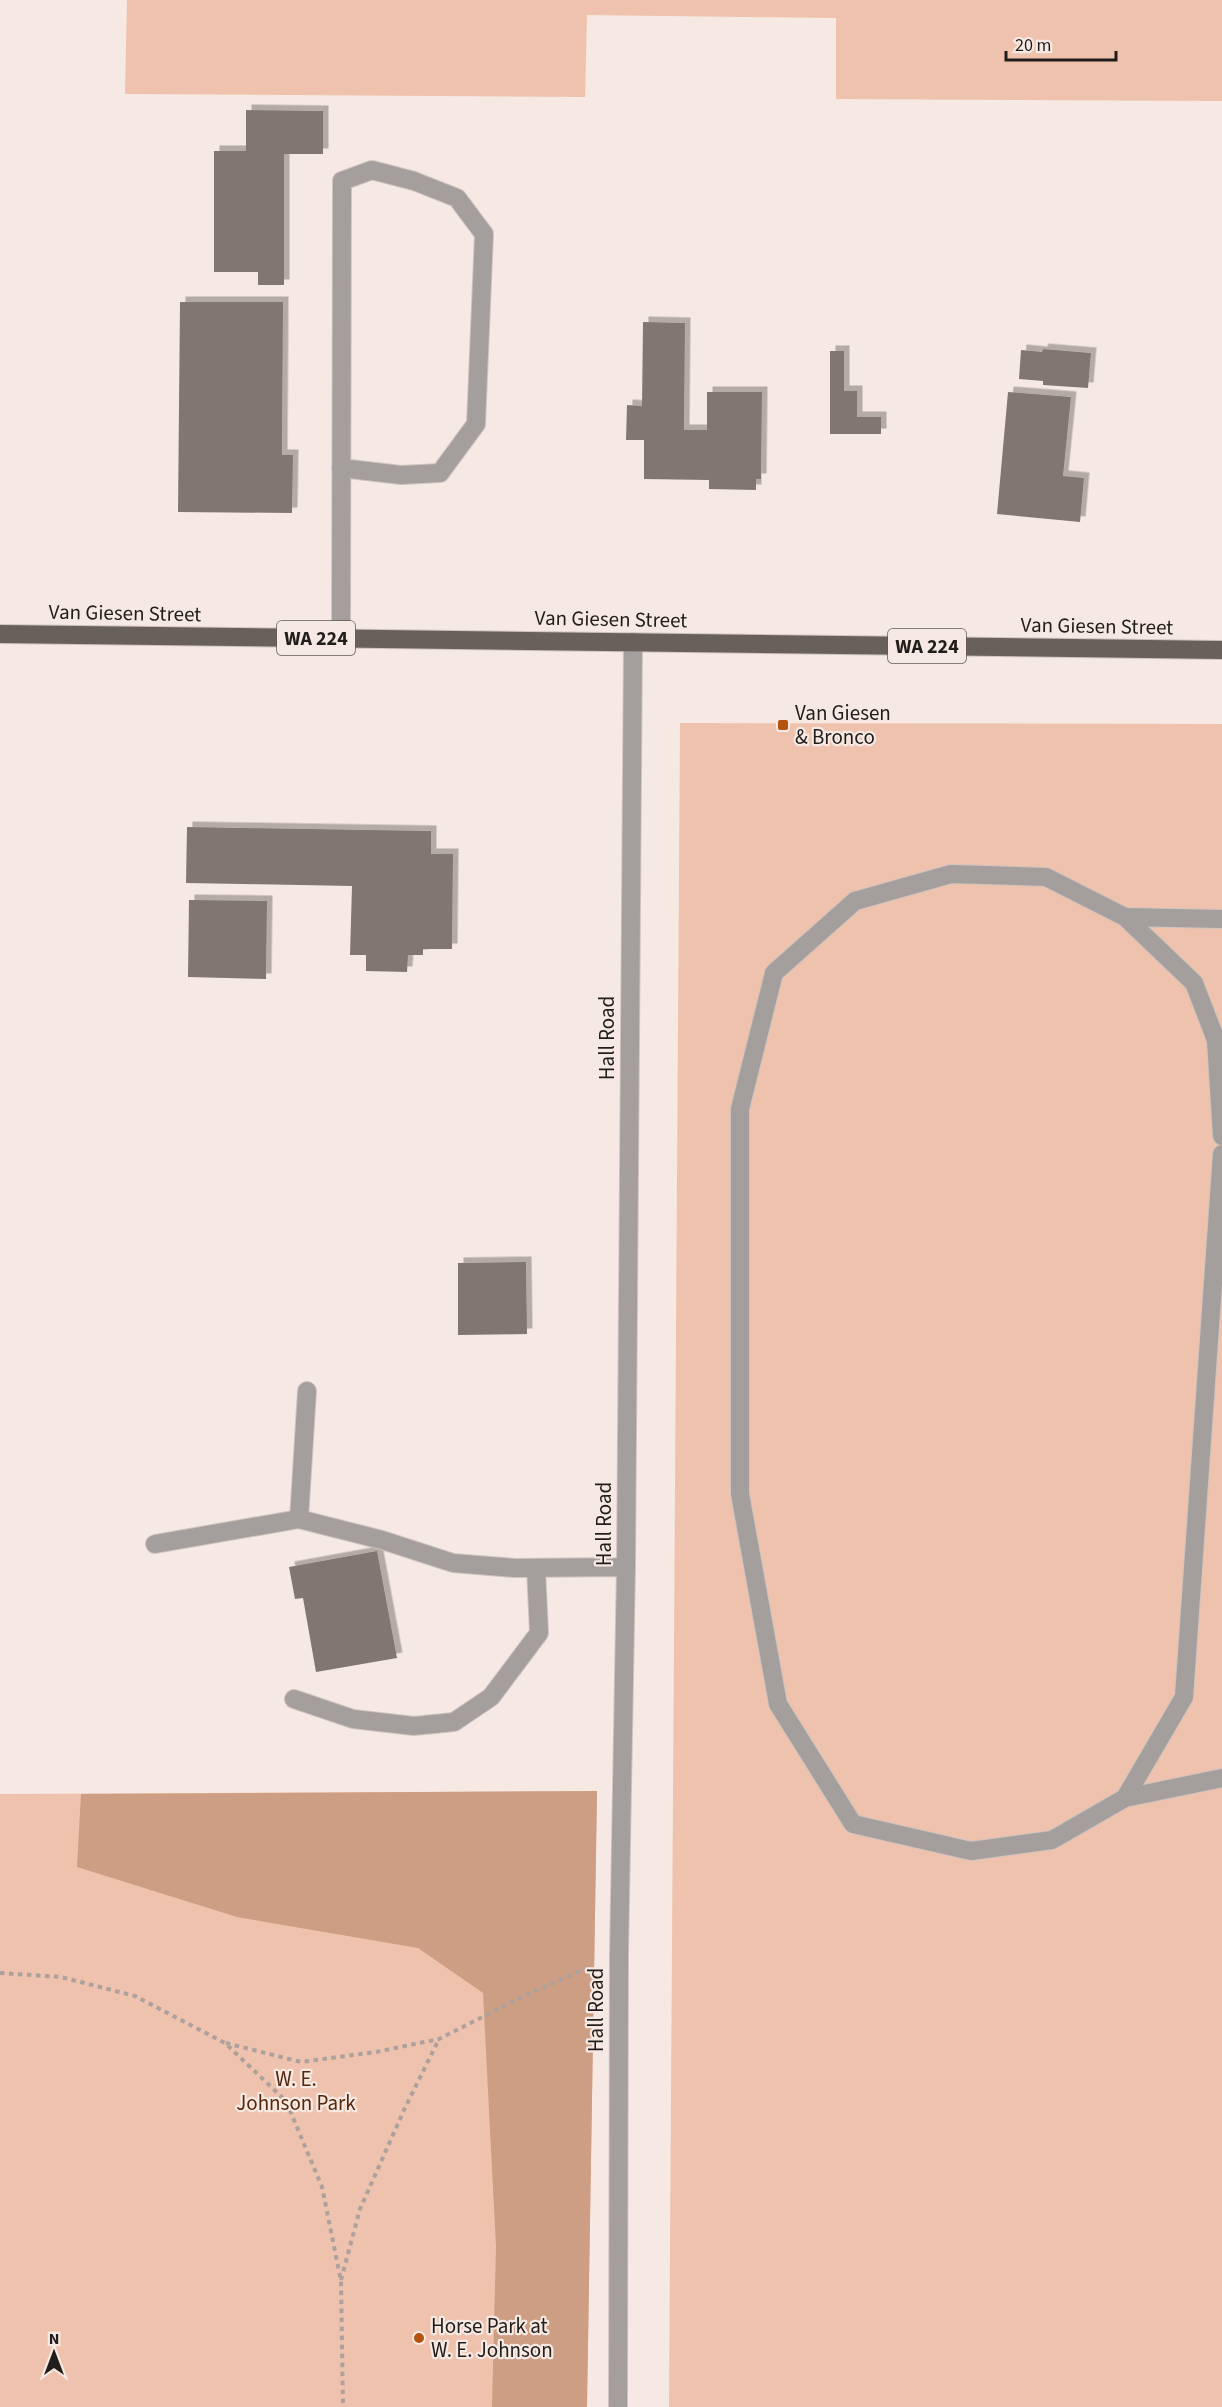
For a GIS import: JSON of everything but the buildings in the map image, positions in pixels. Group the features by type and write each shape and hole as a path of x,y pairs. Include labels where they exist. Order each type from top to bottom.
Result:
{"main road":[{"name":"Van Giesen Street","path":"0,634 1222,650"}],"street":[{"path":"341,468 401,475 440,473 476,424 484,234 457,198 414,181 372,170 342,181 341,468 341,638"},
{"name":"Hall Road","path":"618,2407 619,1954 626,1567 633,642"},
{"path":"1222,1136 1216,1040 1194,983 1125,917 1046,877 951,874 855,901 774,973 740,1109 740,1494 778,1704 853,1824 971,1851 1052,1839 1125,1798 1222,1778"},
{"path":"1125,917 1222,919"},
{"path":"1125,1798 1184,1697 1222,1155"},
{"path":"298,1519 307,1391"},
{"path":"155,1544 298,1519 382,1540 453,1563 536,1568 626,1567"},
{"path":"294,1699 353,1719 414,1726 454,1722 491,1697 539,1633 536,1568"}],"path":[{"path":"0,1973 61,1977 135,1996 225,2043 302,2062 376,2052 440,2039 520,1998 619,1954"},
{"path":"340,2281 360,2209 404,2110 440,2039"},
{"path":"225,2043 286,2101 322,2187 340,2281 344,2407"}],"green space":[{"path":"127,0 1222,0 1222,101 836,99 836,18 587,15 585,97 125,94"},
{"path":"680,723 1222,724 1222,2407 669,2407"},
{"name":"W. E. Johnson Park","path":"597,1791 587,2407 0,2407 0,1794"}],"shaded area":[{"path":"597,1791 587,2407 492,2407 496,2246 483,1993 418,1948 237,1917 77,1867 81,1794"}],"place":[{"name":"Van Giesen & Bronco","path":"783,725"},
{"name":"Horse Park at W. E. Johnson","path":"419,2338"}]}
